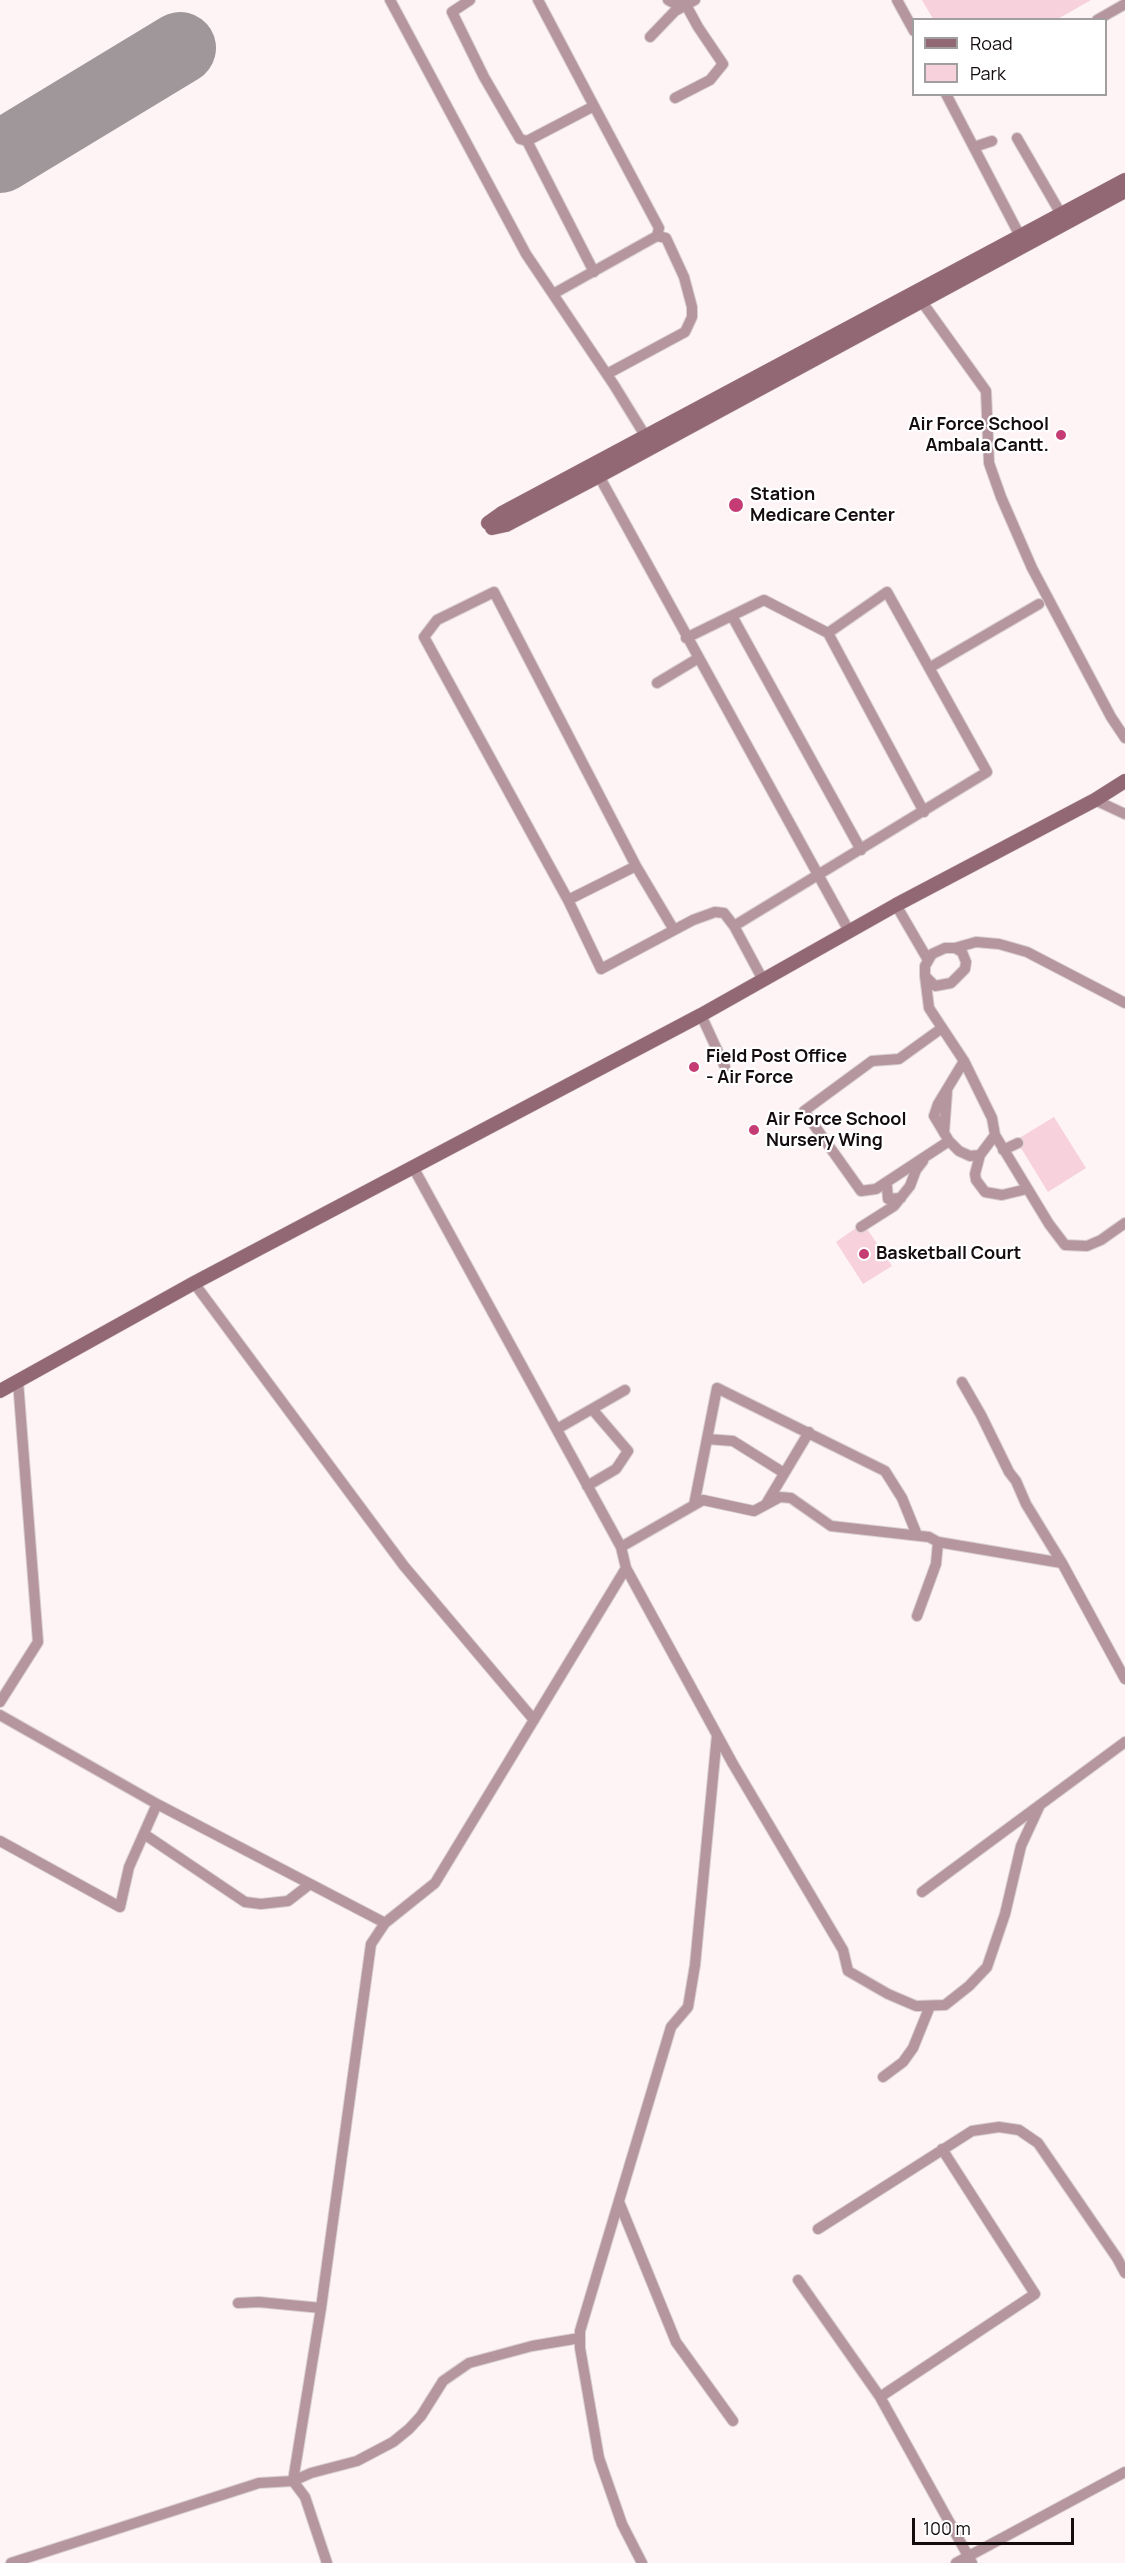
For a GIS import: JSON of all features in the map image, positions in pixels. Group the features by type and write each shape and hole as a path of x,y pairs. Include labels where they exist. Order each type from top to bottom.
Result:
{"main road":[{"path":"1125,180 502,513 490,525 506,525 1125,191"},
{"path":"0,1391 194,1284 701,1015 896,905 1095,800 1125,781"}],"street":[{"path":"390,0 526,254 607,374 646,437"},
{"path":"470,0 452,12 484,77 520,139 526,141 594,272"},
{"path":"538,0 659,228 657,236"},
{"path":"668,0 677,5 690,2"},
{"path":"897,0 912,27"},
{"path":"650,37 675,11 690,2"},
{"path":"675,98 710,80 723,64 698,27 690,2"},
{"path":"1100,18 1125,4"},
{"path":"951,96 1020,237"},
{"path":"526,141 594,106"},
{"path":"1017,138 1061,214"},
{"path":"974,147 992,141"},
{"path":"553,294 657,236 666,238 684,277 692,317 685,332 607,374"},
{"path":"922,302 986,391 989,463 1001,497 1032,568 1111,717 1125,738"},
{"path":"599,476 697,659 849,932"},
{"path":"674,930 636,866 494,592 437,620 424,637 568,900 601,969 674,930 715,912 724,913 735,926 764,980"},
{"path":"735,926 987,772 887,592 828,633"},
{"path":"686,638 764,600 828,633 924,812"},
{"path":"929,668 1039,604"},
{"path":"732,616 861,850"},
{"path":"657,683 697,659"},
{"path":"1095,800 1125,814"},
{"path":"568,900 636,866"},
{"path":"896,905 928,960"},
{"path":"1125,1003 1027,952 999,944 976,942 939,950 928,960 925,976 929,1008 964,1061 992,1118 995,1135 1048,1224 1065,1245 1087,1246 1101,1240 1125,1223"},
{"path":"925,976 935,986 945,986 957,979 965,969 966,963 962,952 955,948"},
{"path":"701,1015 725,1067"},
{"path":"927,1156 876,1190 861,1191 804,1111 872,1061 899,1059 942,1028"},
{"path":"964,1061 938,1104 934,1116 946,1137 959,1151 970,1156 980,1155"},
{"path":"995,1135 980,1155 975,1174 976,1180 986,1192 1002,1195 1027,1189"},
{"path":"861,1227 894,1206 910,1186 916,1170 946,1137"},
{"path":"1003,1150 1018,1143"},
{"path":"413,1167 621,1547 626,1569 717,1734 843,1950 848,1971 888,1994 916,2006 945,2005 987,1966 1005,1914 1021,1846 1040,1805"},
{"path":"882,1186 887,1187 888,1199 901,1198"},
{"path":"194,1284 404,1566 534,1720"},
{"path":"0,1702 38,1642 18,1381"},
{"path":"962,1382 981,1414 1026,1504 1062,1563 1125,1679"},
{"path":"694,1505 717,1388 885,1471 903,1498 917,1535"},
{"path":"556,1429 625,1390"},
{"path":"587,1486 616,1469 628,1451 592,1409"},
{"path":"766,1504 809,1432"},
{"path":"708,1439 733,1441 784,1473"},
{"path":"621,1547 703,1500 754,1511 780,1497 791,1498 831,1526 917,1535 929,1537 938,1542 1062,1563"},
{"path":"917,1616 936,1564 938,1542"},
{"path":"327,2563 304,2497 293,2481 321,2308 371,1944 385,1923 435,1883 626,1569"},
{"path":"0,1715 157,1804 385,1923"},
{"path":"642,2563 622,2524 599,2458 584,2376 580,2331 671,2027 688,2007 695,1965 717,1734"},
{"path":"922,1892 1125,1742"},
{"path":"0,1841 120,1907 129,1867 157,1804"},
{"path":"144,1834 245,1902 261,1904 288,1900 310,1884"},
{"path":"883,2078 903,2062 913,2048 930,2006"},
{"path":"818,2229 972,2131 999,2127 1019,2130 1038,2143 1125,2273"},
{"path":"880,2397 1035,2294 942,2149"},
{"path":"619,2202 676,2342 733,2421"},
{"path":"798,2280 880,2397 970,2560"},
{"path":"238,2303 259,2302 321,2308"},
{"path":"11,2563 259,2483 293,2481 311,2473 357,2461 393,2442 421,2416 443,2381 469,2362 532,2346 580,2338"},
{"path":"956,2563 970,2560 1125,2472"}],"green space":[{"path":"922,0 1091,0 1060,18 932,18"},
{"path":"1054,1117 1086,1168 1048,1192 1016,1140"},
{"name":"Basketball Court","path":"863,1223 892,1266 863,1284 836,1242"}],"runway":[{"path":"0,157 180,48"}],"place":[{"name":"Air Force School Ambala Cantt.","path":"1061,435"},
{"name":"Station Medicare Center","path":"736,505"},
{"name":"Field Post Office - Air Force","path":"694,1067"},
{"name":"Air Force School Nursery Wing","path":"754,1130"},
{"name":"Basketball Court","path":"864,1254"}]}
